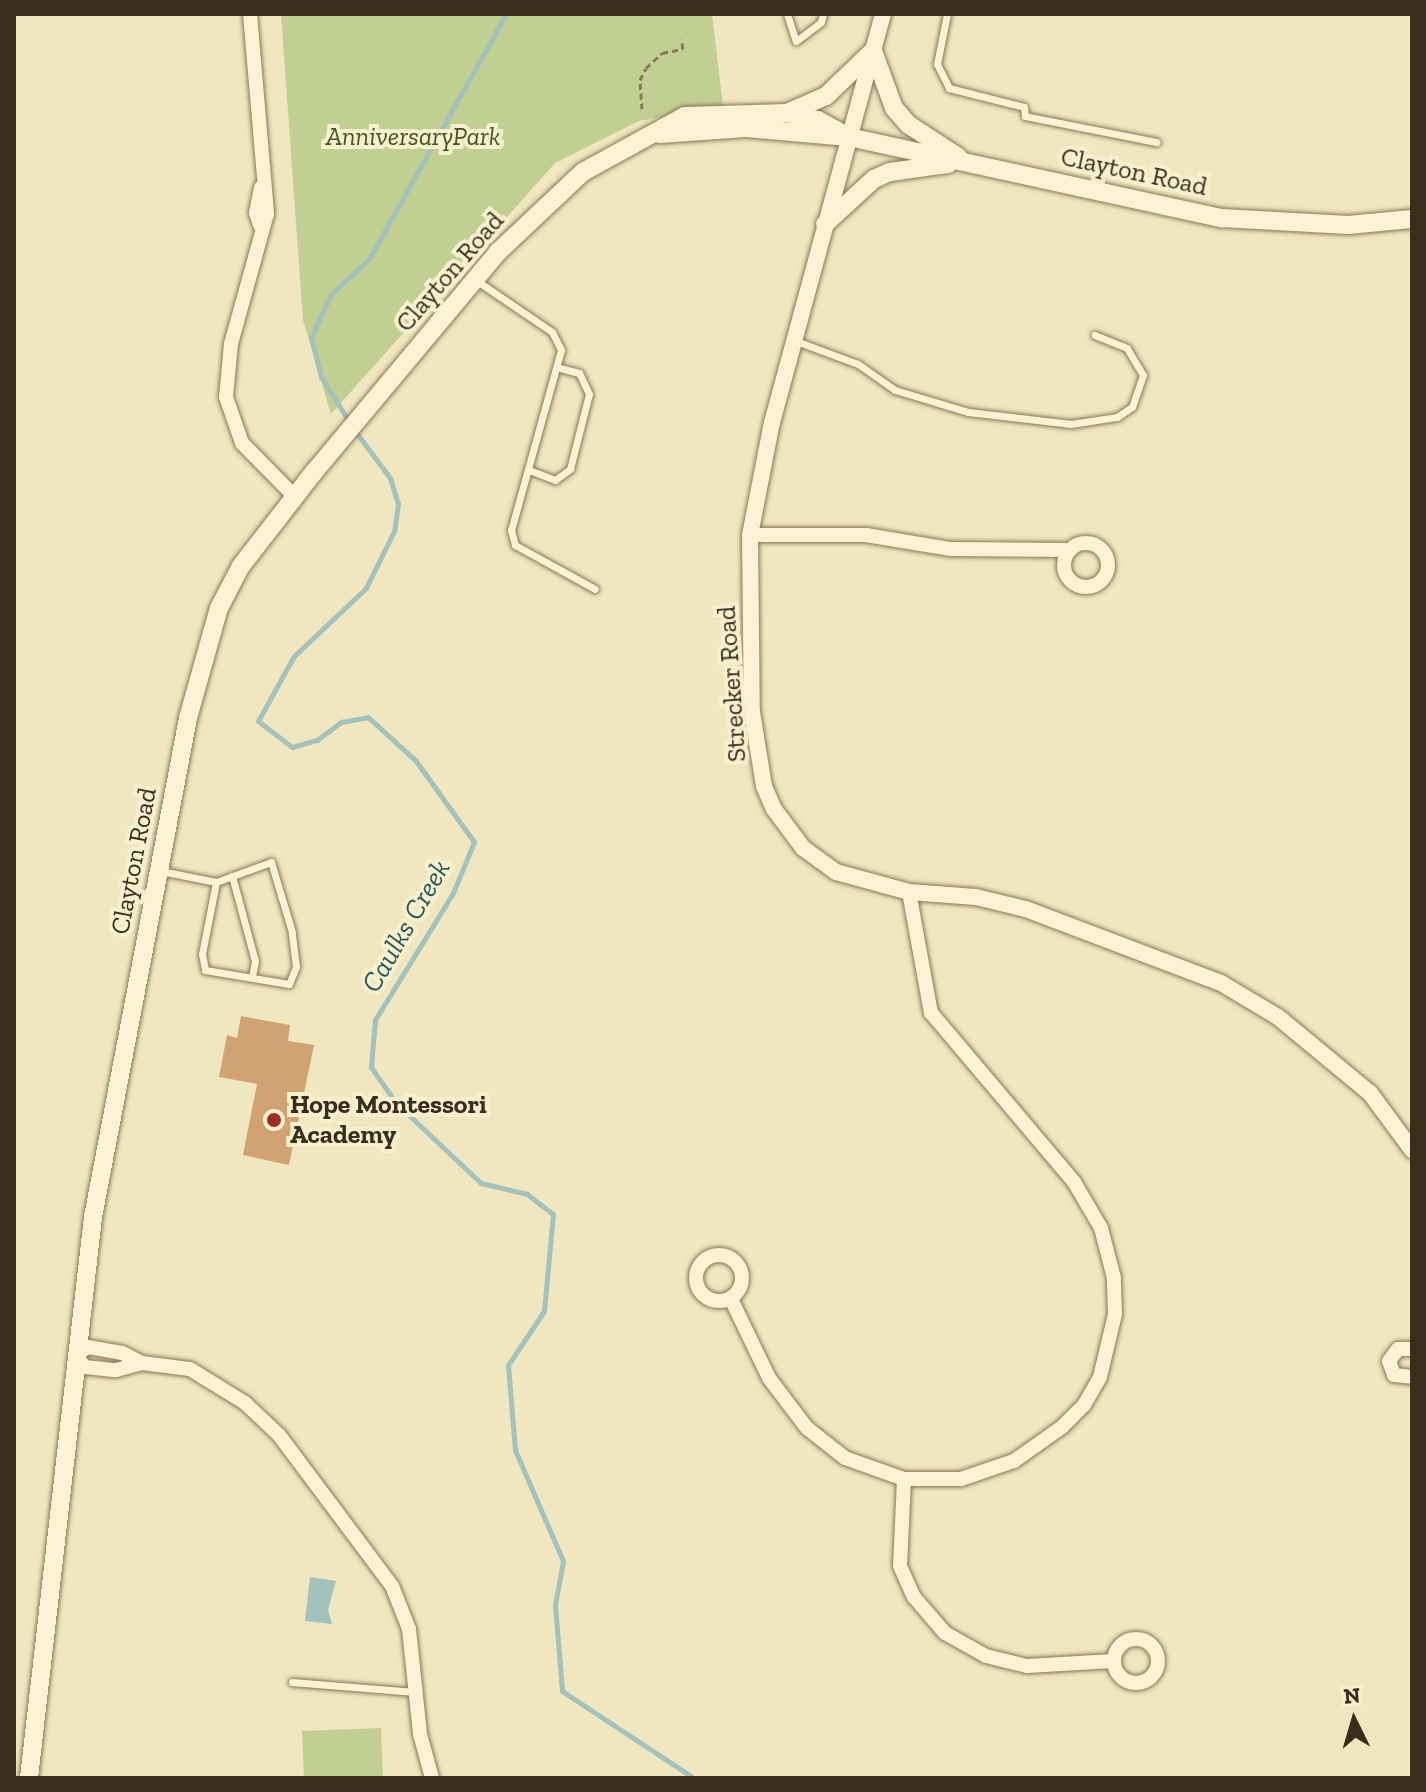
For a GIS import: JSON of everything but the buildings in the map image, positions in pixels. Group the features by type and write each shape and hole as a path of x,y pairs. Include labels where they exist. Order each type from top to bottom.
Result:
{"main road":[{"path":"787,113 826,96 873,51 894,108 909,125 967,163"},
{"name":"Clayton Road","path":"29,1778 93,1217 205,643 241,566 294,496 475,280 544,204 583,172 660,134 685,116 787,113 818,120 849,137"},
{"name":"Clayton Road","path":"660,134 746,128 849,137 1222,218 1348,225 1412,219"},
{"path":"825,224 862,188 890,172 967,163"}],"street":[{"path":"250,14 261,187 256,213 260,225 225,372 226,397 242,443 294,496"},
{"name":"Strecker Road","path":"883,14 772,422 750,535 752,712 764,786 774,809 803,848 836,872 909,892 1026,909 1221,983 1278,1017 1370,1093 1412,1150"},
{"path":"750,535 866,535 951,549 1069,550"},
{"path":"731,1299 769,1378 807,1428 845,1458 904,1479 961,1479 989,1472 1039,1447 1084,1405 1100,1377 1115,1314 1114,1278 1091,1205 931,1013 909,892"},
{"path":"1412,1349 1398,1349 1389,1361 1394,1375 1412,1377"},
{"path":"75,1355 85,1367 116,1370 142,1363 190,1369 245,1403 279,1435 392,1586 409,1629 415,1692 432,1778"},
{"path":"904,1479 900,1566 914,1597 945,1633 986,1656 1027,1666 1113,1661"}],"lane":[{"path":"787,14 796,41 821,22 823,14"},
{"path":"947,14 937,64 949,88 1024,107 1025,116 1156,142"},
{"path":"475,280 552,332 561,350 511,530 515,545 595,589"},
{"path":"796,341 858,364 871,378 924,399 968,412 1071,424 1117,417 1132,407 1143,375 1127,348 1094,335"},
{"path":"529,470 555,480 570,469 589,394 579,373 557,367"},
{"path":"159,870 216,882 271,862 292,932 296,967 289,984 205,970 202,954 216,882"},
{"path":"232,876 255,961 252,977"},
{"path":"292,1682 415,1692"}],"path":[{"path":"642,109 640,80 646,68 662,53 683,49 681,39"}],"green space":[{"name":"AnniversaryPark","path":"281,14 712,14 723,106 639,121 555,163 331,414 303,320"},
{"path":"381,1728 383,1778 304,1778 302,1731"}],"water":[{"path":"310,1577 336,1581 328,1610 332,1624 305,1621"}],"waterway":[{"name":"Caulks Creek","path":"350,423 321,377 311,337 331,294 369,259 506,14"},
{"name":"Caulks Creek","path":"355,431 390,478 398,504 394,531 366,588 294,656 258,721 292,747 317,740 341,722 368,717 416,761 474,842 453,893 375,1020 371,1067 396,1103 481,1183 527,1194 553,1214 544,1311 508,1365 515,1450 563,1561 555,1605 562,1691 694,1778"}],"place":[{"name":"Hope Montessori Academy","path":"274,1120"}]}
